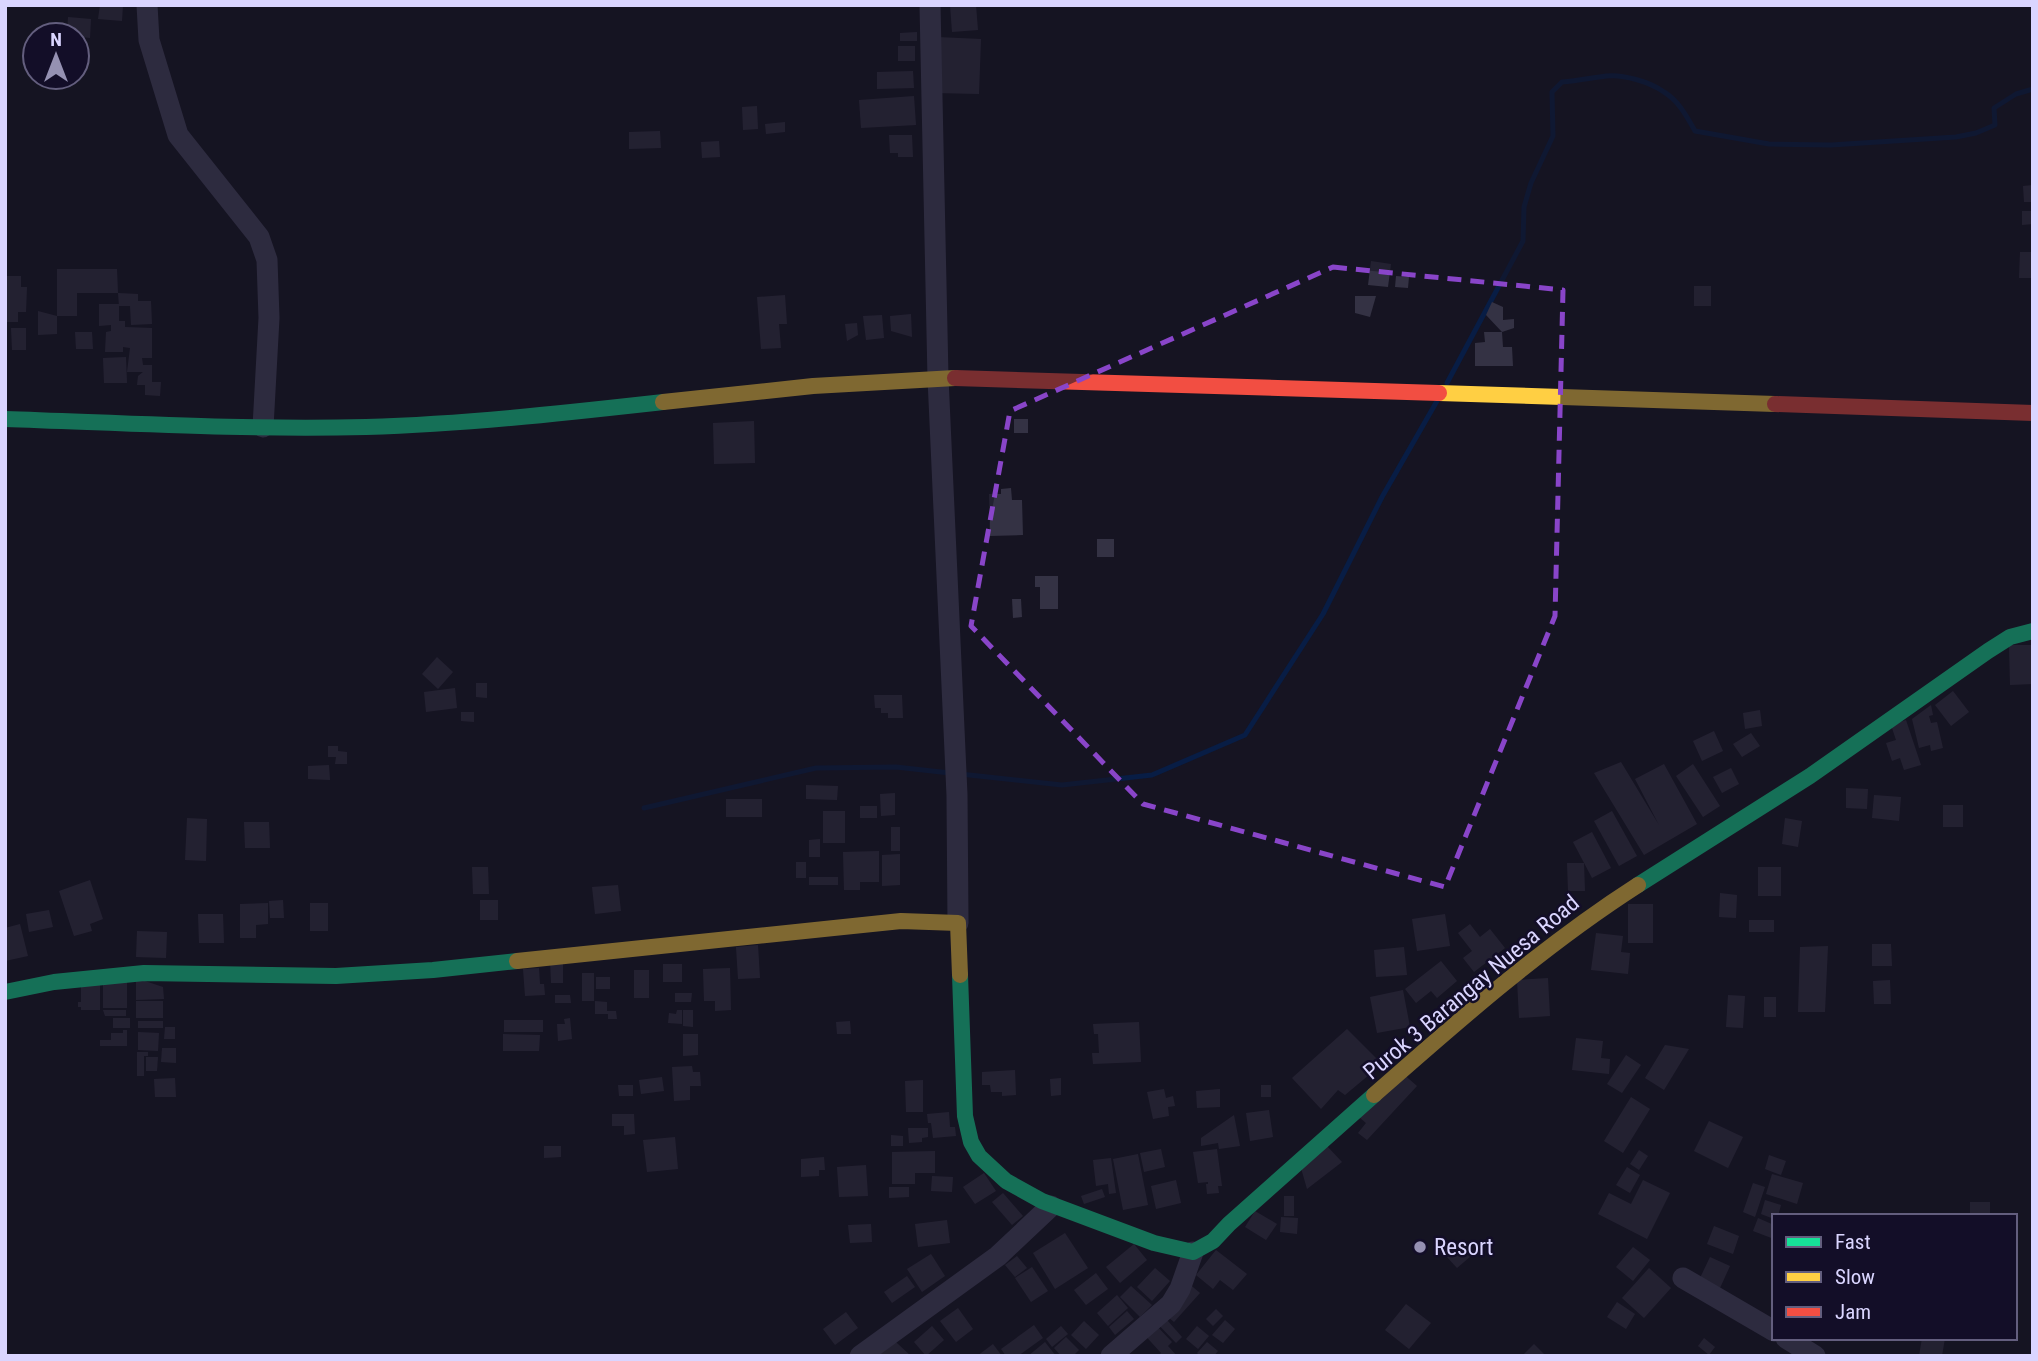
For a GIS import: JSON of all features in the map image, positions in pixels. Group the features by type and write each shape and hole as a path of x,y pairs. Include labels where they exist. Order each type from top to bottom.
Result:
{"street":[{"path":"147,5 149,40 178,135 259,237 267,261 269,318 263,428"},
{"path":"930,5 938,378 957,795 958,923 965,1116 969,1136 979,1157 1006,1180 1051,1206 1159,1244 1193,1252 1180,1289 1171,1304 1111,1356"},
{"path":"5,419 263,428 485,422 813,386 938,378 1102,381 2033,413"},
{"name":"Purok 3 Barangay Nuesa Road","path":"1193,1252 1213,1241 1439,1038 1595,912 1810,776 1988,651 2010,637 2033,631"},
{"path":"5,992 54,982 144,973 336,976 433,970 869,923 958,923"},
{"path":"860,1356 998,1255 1051,1206"},
{"path":"1683,1278 1772,1330"},
{"path":"1789,1340 1815,1356"}],"highlighted area":[{"path":"1333,267 1563,290 1555,616 1445,887 1143,804 971,626 1010,411"}],"building":[{"path":"100,5 123,5 122,21 98,19"},
{"path":"950,5 976,5 978,30 952,32"},
{"path":"68,17 91,19 91,21 68,21"},
{"path":"917,32 917,41 900,41 900,33"},
{"path":"937,37 981,39 979,94 935,93"},
{"path":"898,46 915,46 915,61 898,61"},
{"path":"913,71 914,88 877,89 877,72"},
{"path":"914,96 916,125 861,128 859,100"},
{"path":"757,106 758,129 743,130 742,107"},
{"path":"785,122 785,132 766,134 765,124"},
{"path":"660,131 661,148 629,149 629,132"},
{"path":"889,135 912,135 913,157 898,157 898,153 890,153"},
{"path":"719,141 720,157 702,158 701,142"},
{"path":"2033,185 2033,202 2024,202 2023,186"},
{"path":"2022,211 2033,211 2033,224 2022,225"},
{"path":"2020,252 2033,252 2033,278 2019,278"},
{"path":"1371,261 1391,264 1388,287 1368,285"},
{"path":"57,269 117,269 118,293 77,293 77,316 57,316"},
{"path":"5,276 21,276 21,287 27,287 26,312 18,312 18,322 6,322"},
{"path":"1396,276 1409,277 1408,288 1395,287"},
{"path":"1694,286 1711,286 1711,306 1694,306"},
{"path":"118,293 138,294 138,301 151,301 152,324 131,325 130,306 119,306"},
{"path":"785,295 787,324 779,324 781,348 761,349 757,297"},
{"path":"1355,296 1376,296 1370,317 1355,313"},
{"path":"1492,302 1503,307 1503,320 1514,319 1514,328 1502,332 1486,315"},
{"path":"99,304 119,304 119,321 125,321 125,327 152,328 152,358 142,358 143,365 152,365 152,382 161,382 160,396 145,395 145,385 137,385 138,376 143,372 127,372 130,348 123,347 123,352 105,352 106,332 111,331 111,325 99,326"},
{"path":"38,311 57,316 57,334 38,335"},
{"path":"911,314 912,337 891,331 890,316"},
{"path":"882,315 884,338 866,340 863,316"},
{"path":"857,323 858,335 847,341 845,324"},
{"path":"11,328 26,328 26,350 12,350"},
{"path":"75,332 92,332 93,349 76,349"},
{"path":"1484,332 1502,332 1503,347 1512,347 1513,366 1475,366 1475,343 1485,342"},
{"path":"126,357 127,383 104,383 103,358"},
{"path":"1014,419 1028,419 1028,433 1014,433"},
{"path":"754,421 755,463 714,464 713,423"},
{"path":"1011,488 1012,500 1022,500 1023,535 990,536 989,494 1001,494 1001,489"},
{"path":"1097,539 1114,539 1114,557 1097,557"},
{"path":"1035,576 1058,576 1058,609 1040,609 1040,587 1035,587"},
{"path":"1012,599 1021,599 1022,617 1013,618"},
{"path":"2009,645 2033,645 2033,684 2010,685"},
{"path":"437,657 453,672 438,689 422,674"},
{"path":"476,683 487,683 487,698 476,697"},
{"path":"455,688 457,708 426,712 424,692"},
{"path":"1953,691 1969,712 1951,726 1935,705"},
{"path":"874,695 902,695 903,718 888,718 888,713 881,713 881,708 875,708"},
{"path":"1931,705 1933,715 1929,716 1931,723 1937,722 1943,748 1931,751 1930,745 1919,748 1912,719"},
{"path":"1760,710 1762,726 1745,729 1743,713"},
{"path":"461,712 474,712 474,722 461,721"},
{"path":"1906,720 1921,765 1904,770 1900,758 1892,761 1886,743 1896,740 1891,725"},
{"path":"1714,731 1723,751 1702,761 1693,741"},
{"path":"1751,733 1760,746 1742,757 1733,744"},
{"path":"328,746 338,746 338,751 347,752 347,764 335,764 336,757 328,757"},
{"path":"1621,762 1659,825 1635,779 1664,764 1697,824 1644,855 1594,773"},
{"path":"1693,764 1720,806 1703,817 1676,776"},
{"path":"329,765 330,780 308,779 308,766"},
{"path":"1731,768 1739,784 1722,793 1713,777"},
{"path":"806,785 838,786 837,800 806,799"},
{"path":"1846,788 1868,789 1867,809 1846,808"},
{"path":"895,793 895,815 881,816 880,794"},
{"path":"1874,795 1901,797 1899,821 1872,818"},
{"path":"726,799 762,799 762,817 726,817"},
{"path":"1943,805 1963,805 1963,827 1943,827"},
{"path":"860,806 877,806 877,818 860,818"},
{"path":"823,811 845,811 845,843 823,843"},
{"path":"1612,811 1637,856 1619,866 1594,821"},
{"path":"187,818 207,819 206,861 185,860"},
{"path":"1785,818 1802,821 1798,847 1782,844"},
{"path":"244,822 269,822 270,848 245,848"},
{"path":"891,827 900,827 900,851 891,851"},
{"path":"1592,832 1611,868 1592,878 1573,842"},
{"path":"820,839 820,857 809,857 809,840"},
{"path":"879,851 879,882 860,882 860,890 844,890 843,852"},
{"path":"900,854 900,885 882,886 882,855"},
{"path":"796,862 806,862 806,878 796,878"},
{"path":"1567,863 1584,863 1585,891 1568,891"},
{"path":"472,867 488,867 489,894 473,894"},
{"path":"1758,867 1781,867 1781,896 1758,896"},
{"path":"809,877 838,877 838,885 809,885"},
{"path":"90,880 103,919 90,924 92,931 74,936 59,891"},
{"path":"618,885 621,911 595,914 592,887"},
{"path":"1720,893 1737,895 1736,918 1719,917"},
{"path":"283,900 284,918 270,918 269,901"},
{"path":"480,900 498,900 498,920 480,920"},
{"path":"268,903 268,924 256,925 256,938 240,938 240,904"},
{"path":"310,903 328,903 328,931 310,931"},
{"path":"1628,904 1653,904 1653,943 1628,943"},
{"path":"49,910 53,927 29,932 26,914"},
{"path":"198,914 223,914 224,943 199,943"},
{"path":"1445,914 1450,946 1417,951 1412,919"},
{"path":"1749,920 1774,920 1774,932 1749,932"},
{"path":"20,924 28,956 5,961 5,928"},
{"path":"1470,924 1480,937 1490,929 1505,948 1474,972 1463,958 1472,951 1458,933"},
{"path":"137,931 167,932 166,958 136,957"},
{"path":"1596,933 1623,936 1621,952 1630,953 1628,974 1591,970"},
{"path":"1872,944 1891,944 1892,966 1872,966"},
{"path":"758,945 760,978 738,979 736,947"},
{"path":"1828,946 1825,1012 1798,1012 1800,947"},
{"path":"1404,947 1407,975 1376,977 1374,950"},
{"path":"550,960 563,960 563,983 551,983"},
{"path":"1441,961 1457,981 1437,998 1431,991 1416,1003 1405,989"},
{"path":"663,964 682,964 682,982 663,982"},
{"path":"539,968 540,984 544,984 545,995 525,996 523,969"},
{"path":"730,968 731,1010 715,1011 715,1001 704,1001 703,969"},
{"path":"634,970 649,970 649,998 634,998"},
{"path":"582,973 594,973 594,1001 582,1001"},
{"path":"596,977 610,977 610,989 596,989"},
{"path":"136,978 163,987 164,999 136,1000"},
{"path":"1548,978 1550,1016 1519,1018 1517,980"},
{"path":"1890,980 1891,1004 1874,1004 1873,981"},
{"path":"103,982 127,982 127,1008 103,1008"},
{"path":"81,985 100,985 100,1010 81,1010 81,1007 78,1007 78,1002 81,1002"},
{"path":"1403,990 1410,1027 1377,1033 1370,997"},
{"path":"675,993 692,993 691,1002 675,1002"},
{"path":"555,995 570,995 571,1003 555,1003"},
{"path":"1728,995 1745,996 1743,1028 1726,1027"},
{"path":"1764,997 1776,997 1776,1017 1764,1017"},
{"path":"136,1001 163,1001 163,1018 136,1018"},
{"path":"595,1001 607,1002 607,1011 616,1011 617,1019 608,1019 608,1014 595,1014"},
{"path":"103,1010 126,1010 126,1016 105,1016"},
{"path":"677,1010 682,1010 682,1024 668,1023 669,1013 676,1014"},
{"path":"683,1010 693,1010 693,1027 683,1026"},
{"path":"113,1018 130,1018 130,1028 113,1028"},
{"path":"570,1018 572,1039 558,1041 557,1024 565,1024 564,1019"},
{"path":"504,1020 543,1020 543,1032 504,1032"},
{"path":"138,1021 163,1021 163,1028 138,1028"},
{"path":"850,1021 851,1034 837,1034 836,1022"},
{"path":"1139,1022 1141,1062 1093,1064 1092,1053 1099,1053 1098,1034 1094,1034 1093,1024"},
{"path":"165,1027 175,1027 175,1039 164,1039"},
{"path":"1347,1029 1382,1064 1345,1095 1338,1090 1321,1109 1292,1078"},
{"path":"123,1030 127,1030 127,1046 100,1046 100,1040 111,1040 111,1033 123,1033"},
{"path":"138,1032 159,1033 158,1051 138,1050"},
{"path":"503,1034 540,1035 539,1051 503,1051"},
{"path":"683,1034 698,1034 698,1055 683,1056"},
{"path":"1576,1038 1603,1041 1601,1058 1610,1059 1609,1074 1572,1070"},
{"path":"1665,1045 1689,1049 1664,1090 1645,1078"},
{"path":"162,1048 176,1048 176,1063 161,1062"},
{"path":"137,1052 148,1052 148,1056 144,1056 144,1076 137,1076"},
{"path":"1626,1055 1641,1065 1622,1093 1607,1084"},
{"path":"146,1057 158,1057 157,1071 146,1071"},
{"path":"692,1066 693,1072 700,1072 701,1086 690,1086 690,1100 674,1101 672,1067"},
{"path":"1015,1070 1016,1095 1002,1096 1002,1092 991,1092 990,1085 982,1085 982,1072"},
{"path":"1401,1072 1417,1086 1367,1140 1358,1133 1366,1123 1359,1117"},
{"path":"662,1077 664,1091 641,1094 639,1080"},
{"path":"175,1078 176,1097 155,1097 154,1079"},
{"path":"1061,1078 1061,1095 1051,1096 1050,1079"},
{"path":"923,1080 923,1112 906,1112 905,1081"},
{"path":"618,1085 633,1085 633,1096 619,1096"},
{"path":"1261,1085 1271,1085 1271,1097 1261,1097"},
{"path":"1164,1089 1166,1098 1173,1096 1175,1106 1168,1107 1169,1116 1153,1119 1147,1092"},
{"path":"1220,1089 1220,1107 1197,1108 1196,1091"},
{"path":"1631,1097 1650,1109 1623,1153 1604,1141"},
{"path":"1269,1110 1273,1137 1250,1141 1246,1113"},
{"path":"949,1112 950,1127 955,1127 956,1136 933,1138 927,1114"},
{"path":"612,1114 634,1114 635,1134 624,1135 624,1126 612,1126"},
{"path":"1234,1115 1240,1146 1219,1149 1218,1143 1201,1146 1201,1138"},
{"path":"1709,1121 1743,1137 1728,1168 1694,1151"},
{"path":"908,1128 928,1128 928,1137 922,1138 922,1142 909,1143"},
{"path":"891,1135 903,1136 903,1146 891,1146"},
{"path":"675,1137 678,1169 647,1172 643,1140"},
{"path":"1326,1145 1342,1162 1307,1189 1301,1168"},
{"path":"544,1146 561,1146 561,1157 544,1158"},
{"path":"1161,1149 1165,1167 1144,1172 1140,1153"},
{"path":"1217,1149 1222,1186 1218,1186 1219,1193 1207,1194 1208,1182 1198,1183 1193,1152"},
{"path":"1639,1150 1648,1156 1639,1170 1630,1164"},
{"path":"935,1151 935,1173 915,1173 915,1184 892,1184 892,1152"},
{"path":"1138,1154 1148,1205 1123,1210 1113,1159"},
{"path":"1769,1155 1786,1161 1781,1175 1765,1169"},
{"path":"824,1157 825,1170 819,1170 819,1176 801,1177 801,1159"},
{"path":"1111,1158 1116,1193 1109,1194 1108,1184 1096,1186 1093,1160"},
{"path":"866,1165 868,1196 839,1197 837,1167"},
{"path":"1627,1167 1640,1175 1630,1193 1616,1185"},
{"path":"984,1173 996,1191 975,1204 963,1187"},
{"path":"1772,1174 1803,1183 1797,1204 1766,1194"},
{"path":"932,1176 953,1177 952,1192 931,1191"},
{"path":"1176,1180 1181,1203 1156,1209 1151,1186"},
{"path":"1643,1180 1670,1193 1647,1239 1598,1214 1609,1193 1631,1204"},
{"path":"1753,1183 1765,1187 1755,1217 1743,1212"},
{"path":"889,1187 909,1187 909,1197 889,1198"},
{"path":"1102,1189 1105,1197 1084,1204 1081,1196"},
{"path":"1003,1193 1023,1216 1012,1225 992,1202"},
{"path":"1284,1196 1294,1196 1294,1216 1284,1216"},
{"path":"1765,1200 1781,1205 1779,1214 1772,1214 1772,1218 1761,1214"},
{"path":"1970,1202 1990,1202 1990,1214 1970,1214"},
{"path":"1255,1211 1277,1224 1266,1240 1245,1227"},
{"path":"1281,1217 1298,1218 1297,1234 1280,1232"},
{"path":"1758,1218 1772,1224 1772,1238 1753,1231"},
{"path":"947,1220 950,1243 918,1247 915,1224"},
{"path":"871,1224 872,1242 850,1243 848,1225"},
{"path":"1714,1226 1739,1236 1733,1254 1707,1244"},
{"path":"1065,1233 1088,1268 1055,1289 1033,1253"},
{"path":"1460,1243 1471,1256 1457,1268 1446,1256"},
{"path":"1134,1244 1147,1260 1120,1283 1106,1267"},
{"path":"1633,1247 1650,1260 1633,1281 1616,1267"},
{"path":"1216,1250 1247,1274 1233,1290 1220,1280 1213,1289 1196,1275"},
{"path":"931,1254 945,1276 922,1292 907,1269"},
{"path":"1017,1256 1027,1268 1015,1277 1005,1265"},
{"path":"1710,1257 1730,1266 1720,1288 1700,1278"},
{"path":"1032,1267 1048,1291 1031,1302 1015,1278"},
{"path":"1155,1268 1170,1281 1152,1301 1137,1287"},
{"path":"1649,1268 1671,1288 1644,1318 1622,1298"},
{"path":"1096,1273 1108,1289 1086,1305 1074,1290"},
{"path":"907,1276 915,1287 892,1303 884,1292"},
{"path":"1187,1282 1200,1293 1174,1322 1161,1311"},
{"path":"1131,1286 1152,1305 1140,1317 1120,1297"},
{"path":"1117,1295 1128,1308 1108,1326 1097,1313"},
{"path":"1617,1302 1635,1314 1626,1329 1607,1317"},
{"path":"1406,1304 1431,1323 1409,1349 1385,1330"},
{"path":"958,1308 973,1329 956,1342 940,1321"},
{"path":"1216,1309 1223,1316 1213,1326 1206,1319"},
{"path":"1127,1311 1134,1319 1115,1335 1109,1327"},
{"path":"846,1312 858,1328 835,1345 823,1329"},
{"path":"1160,1312 1182,1337 1176,1343 1153,1319"},
{"path":"1225,1320 1235,1329 1223,1343 1212,1335"},
{"path":"1084,1321 1099,1335 1086,1349 1071,1335"},
{"path":"1153,1322 1172,1342 1168,1346 1177,1356 1158,1356 1161,1353 1142,1332"},
{"path":"1034,1325 1043,1338 1018,1356 1006,1356 1001,1349"},
{"path":"932,1326 944,1340 926,1356 914,1342"},
{"path":"1061,1326 1068,1334 1052,1347 1046,1339"},
{"path":"1197,1326 1209,1336 1198,1349 1186,1339"},
{"path":"885,1332 911,1356 863,1356"},
{"path":"1066,1337 1079,1350 1073,1356 1061,1356 1054,1348"},
{"path":"1704,1338 1715,1347 1709,1355 1698,1346"},
{"path":"1922,1340 1945,1340 1942,1356 1919,1356"},
{"path":"1045,1342 1056,1356 1028,1356"},
{"path":"1207,1342 1218,1351 1214,1356 1200,1356 1197,1353"},
{"path":"993,1344 1002,1356 977,1356"},
{"path":"1534,1344 1546,1356 1522,1356"}],"waterway":[{"path":"1447,383 1523,241 1524,207 1531,183 1553,136 1552,92 1562,82 1606,76 1636,79 1658,88 1674,100 1695,131 1769,144 1831,145 1956,137 1976,133 1995,125 1994,108 2016,94 2033,89"},
{"path":"960,774 1062,785 1152,775 1245,735 1323,614 1382,497 1437,401"},
{"path":"644,808 816,768 896,767 950,773"}],"traffic: fast":[{"path":"5,419 231,427 366,427 478,421 663,402"},
{"path":"1638,885 1810,776 1988,651 2010,637 2033,631"},
{"path":"5,992 54,982 144,973 336,976 517,961"},
{"path":"960,975 965,1116 971,1142 979,1156 1006,1181 1042,1201 1154,1243 1193,1252 1213,1241 1374,1095"}],"traffic: slow":[{"path":"663,402 813,386 955,378"},
{"path":"1439,393 1775,404"},
{"path":"1374,1095 1469,1012 1535,959 1638,885"},
{"path":"517,961 901,921 958,923 960,975"}],"traffic: jam":[{"path":"955,378 1439,393"},
{"path":"1775,404 2033,413"}],"place":[{"name":"Resort","path":"1420,1247"}]}
